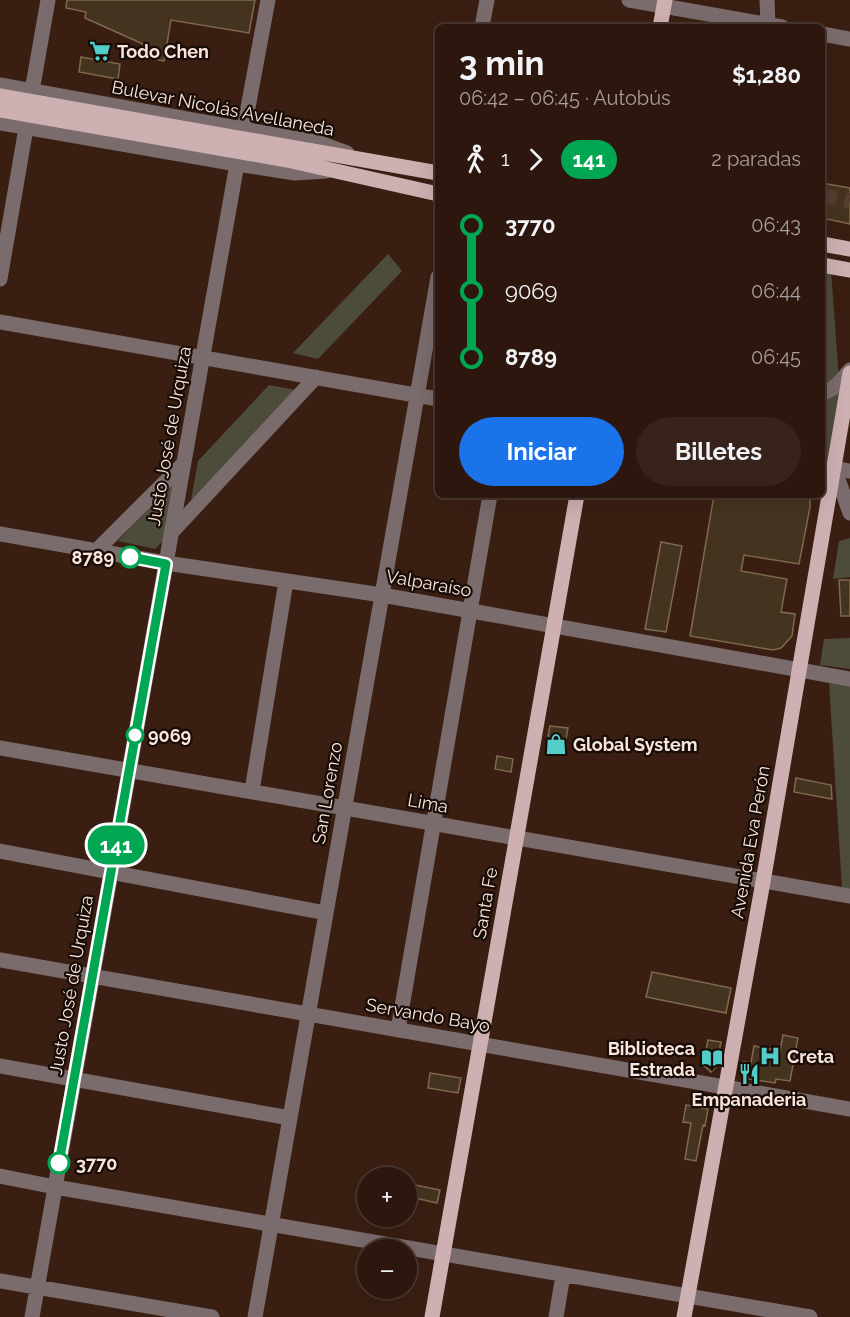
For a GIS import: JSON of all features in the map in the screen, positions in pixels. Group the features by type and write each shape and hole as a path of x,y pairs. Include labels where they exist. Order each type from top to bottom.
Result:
{"main road":[{"path":"660,24 664,3"},
{"path":"0,96 288,154 333,171 435,193"},
{"path":"0,110 288,154 364,160"},
{"name":"Bulevar Nicolás Avellaneda","path":"364,160 435,172"},
{"path":"825,245 850,249"},
{"path":"825,266 850,270"},
{"name":"Avenida Eva Perón","path":"825,488 850,371"},
{"name":"Santa Fe","path":"432,1317 576,498"},
{"name":"Avenida Eva Perón","path":"684,1317 763,882 799,670 824,498"}],"street":[{"path":"32,90 48,0"},
{"path":"244,129 268,0"},
{"path":"483,24 487,0"},
{"path":"629,0 664,3 749,24"},
{"path":"767,0 774,24"},
{"path":"825,35 850,39"},
{"name":"Bulevar Nicolás Avellaneda","path":"0,84 320,143 364,160"},
{"path":"0,123 295,173 333,171"},
{"path":"0,279 26,128"},
{"name":"Justo José de Urquiza","path":"32,1317 237,164"},
{"name":"San Lorenzo","path":"255,1317 435,294"},
{"path":"0,322 435,398"},
{"path":"825,392 836,386 850,371"},
{"path":"171,533 316,377"},
{"path":"96,551 184,463"},
{"path":"828,467 850,471"},
{"path":"828,467 850,513"},
{"path":"398,1030 489,498"},
{"name":"Valparaíso","path":"0,534 166,564 470,610 850,679"},
{"path":"252,791 286,581"},
{"name":"Lima","path":"0,748 850,896"},
{"path":"0,852 326,913"},
{"name":"Servando Bayo","path":"0,960 850,1109"},
{"path":"0,1066 290,1118"},
{"path":"0,1176 810,1317"},
{"path":"556,1317 563,1275"},
{"path":"0,1281 212,1317"}],"shaded area":[{"path":"388,254 402,271 318,359 293,353"},
{"path":"825,268 831,269 840,395 830,462 825,463"},
{"path":"269,385 296,390 190,506 198,461"},
{"path":"177,478 164,540 155,549 118,541"},
{"path":"850,538 850,577 833,579 839,541"},
{"path":"850,638 850,669 820,665 824,639"},
{"path":"829,683 850,686 850,889 842,888"}],"building":[{"path":"67,0 255,0 249,33 171,20 164,61 141,57 143,44 85,18 86,12 66,8"},
{"path":"81,57 120,64 118,79 79,72"},
{"path":"825,184 850,188 850,224 825,219"},
{"path":"713,498 810,498 799,564 744,555 741,571 787,579 781,612 795,614 792,636 781,648 773,650 690,636"},
{"path":"661,542 682,546 666,632 645,629"},
{"path":"839,580 850,580 850,616 841,616"},
{"path":"550,726 568,728 566,739 548,736"},
{"path":"497,756 513,759 511,772 495,769"},
{"path":"796,778 831,785 832,799 794,792"},
{"path":"652,972 731,988 726,1013 646,997"},
{"name":"Creta","path":"783,1035 798,1038 790,1081 776,1079 775,1083 749,1079 742,1070 743,1062 751,1063 754,1046 780,1051"},
{"path":"708,1040 721,1042 716,1067 711,1072 703,1065"},
{"path":"430,1073 461,1078 458,1093 428,1088"},
{"path":"686,1105 708,1109 696,1161 685,1159 691,1123 683,1122"},
{"path":"417,1185 440,1190 437,1203 417,1198"}],"tunnel":[{"path":"825,196 850,201"}],"bus line":[{"name":"141","path":"59,1163 166,564 130,557"}],"place":[{"name":"Todo Chen","path":"100,51"},
{"name":"8789","path":"130,557"},
{"name":"9069","path":"135,735"},
{"name":"Global System","path":"556,744"},
{"name":"Creta","path":"770,1056"},
{"name":"Biblioteca Estrada","path":"712,1058"},
{"name":"Empanaderia","path":"749,1074"},
{"name":"3770","path":"59,1163"}]}
